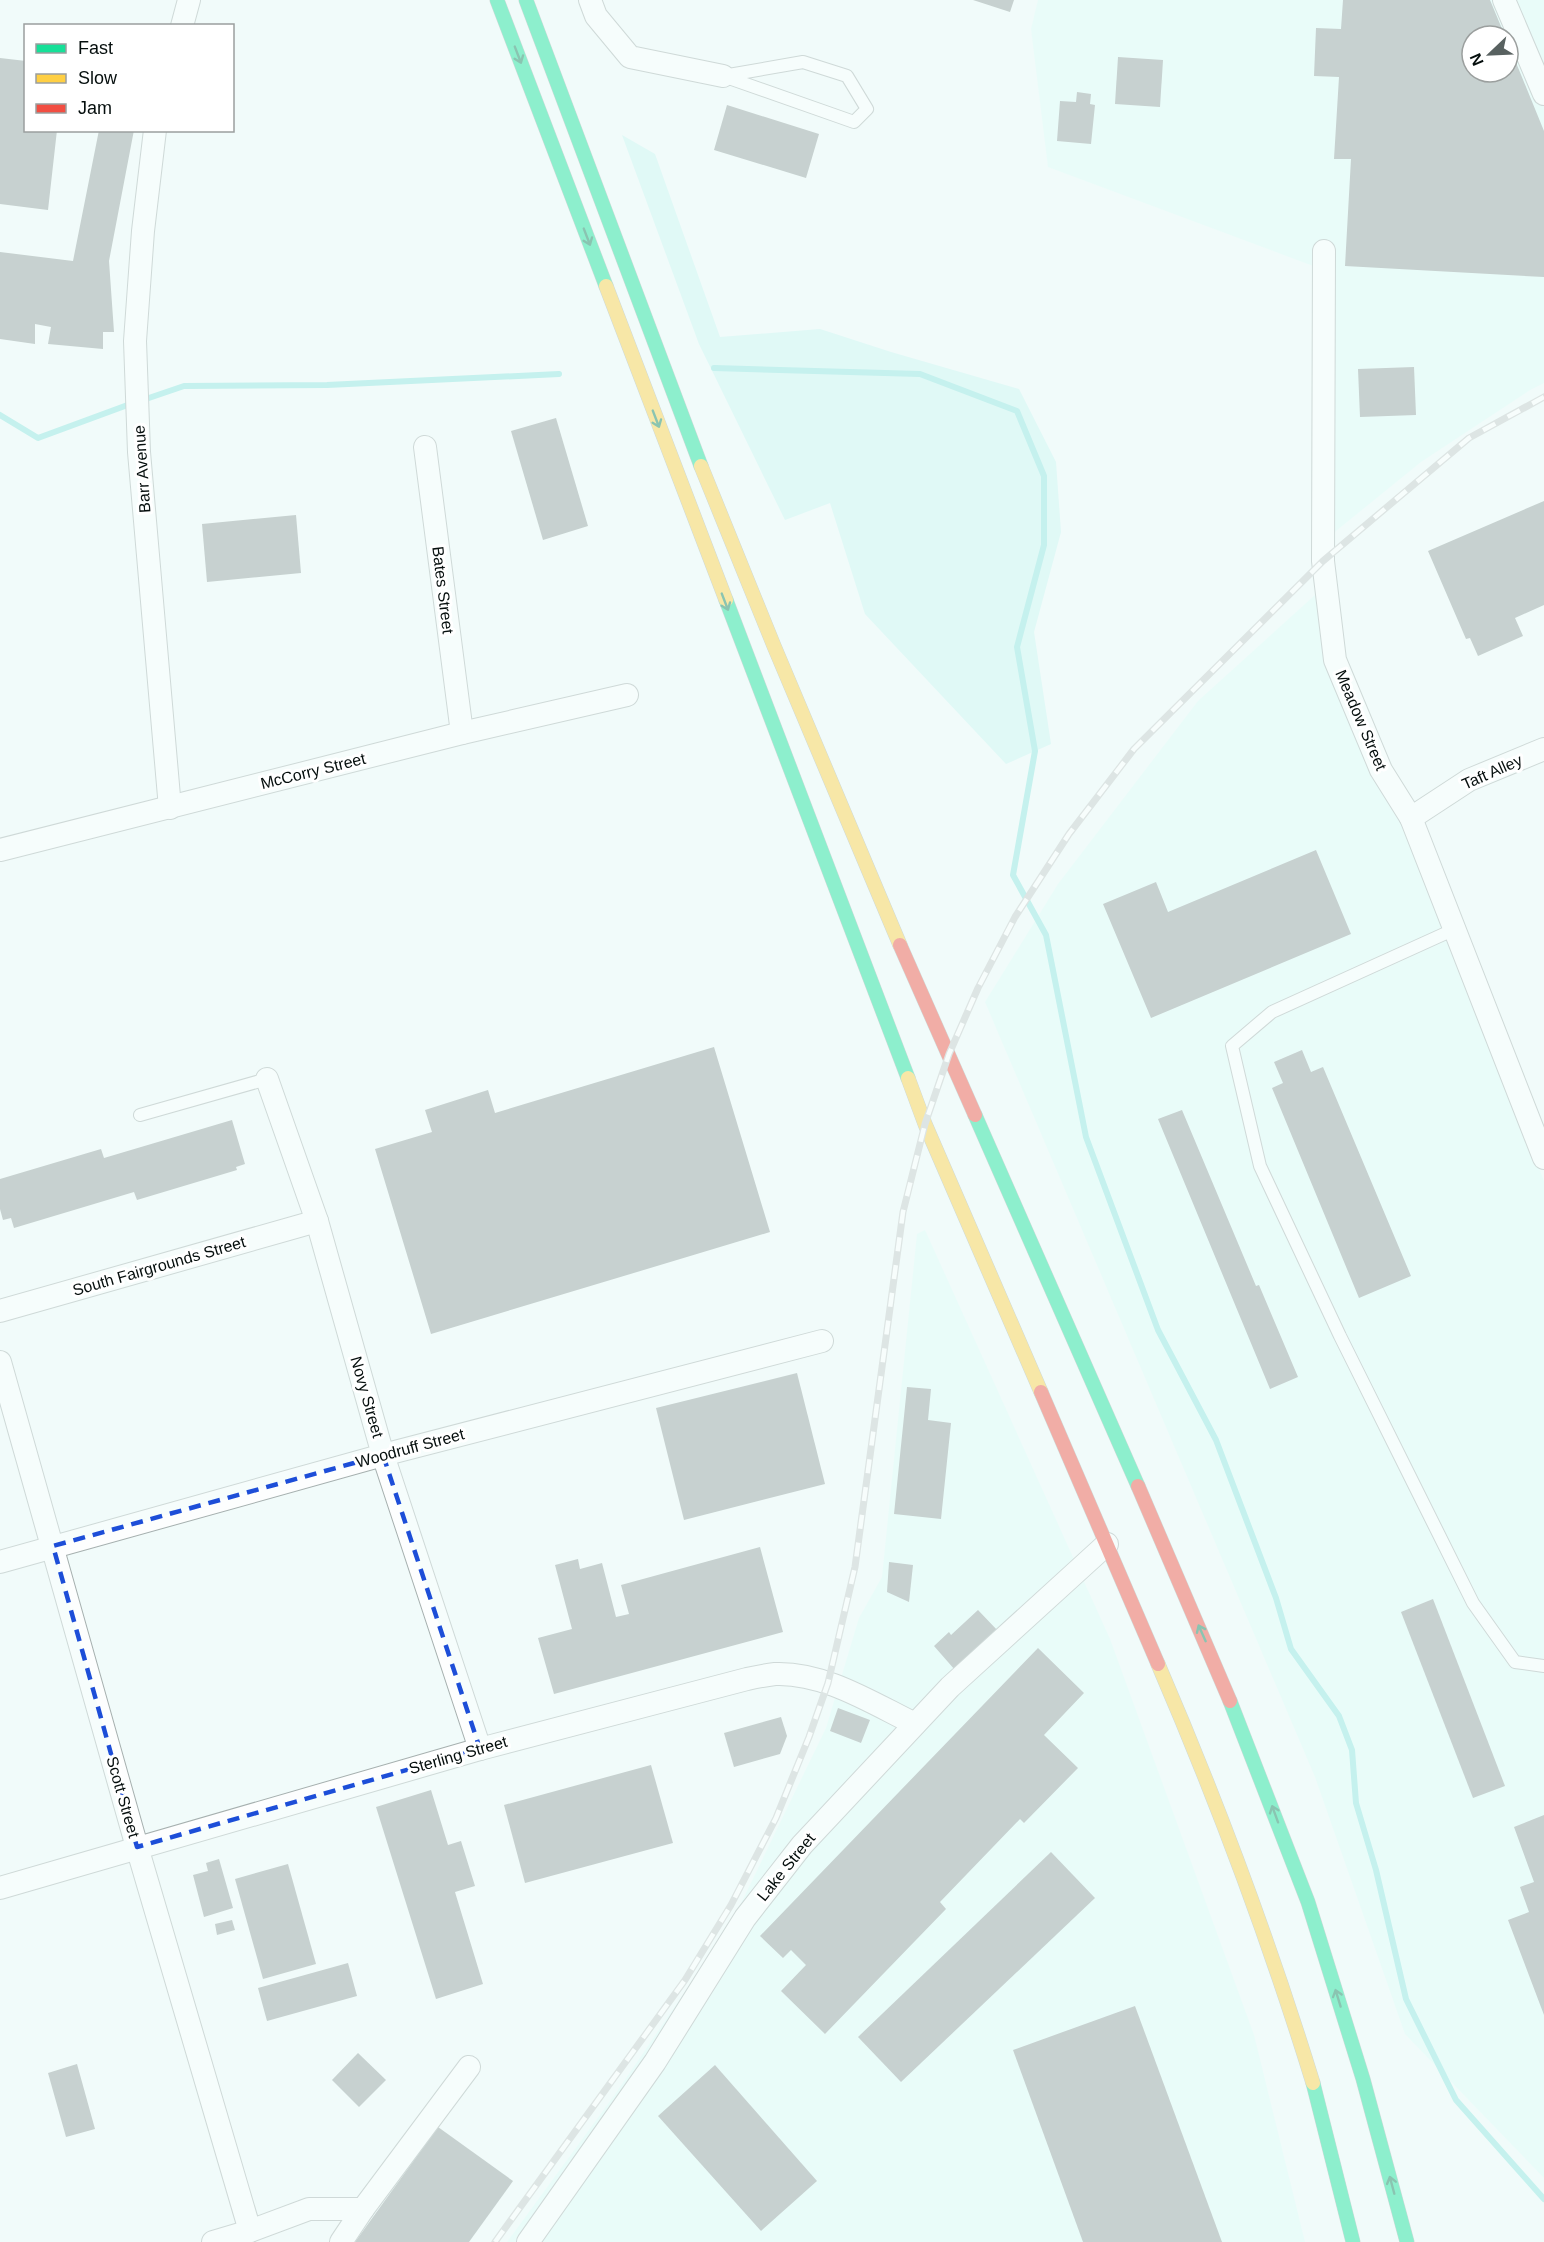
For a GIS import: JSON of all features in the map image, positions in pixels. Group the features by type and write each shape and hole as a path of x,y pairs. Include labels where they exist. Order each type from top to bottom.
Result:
{"highway":[{"path":"497,0 925,1124 1205,1773 1258,1912 1313,2082 1353,2242"},
{"path":"526,0 689,435 774,646 875,888 1205,1640 1265,1787 1308,1902 1363,2079 1407,2242"}],"street":[{"path":"183,24 189,0"},
{"path":"590,0 596,16 630,57 723,76"},
{"path":"1504,0 1544,94"},
{"name":"Barr Avenue","path":"155,132 143,231 135,341 138,418 170,808"},
{"name":"Meadow Street","path":"1324,251 1323,561 1335,660 1381,770 1411,818 1544,1158"},
{"name":"Bates Street","path":"425,447 462,733"},
{"name":"McCorry Street","path":"0,850 462,733 627,694"},
{"name":"Taft Alley","path":"1411,818 1469,780 1544,749"},
{"name":"Novy Street","path":"267,1079 317,1221 383,1455 480,1749"},
{"name":"South Fairgrounds Street","path":"0,1311 317,1221"},
{"name":"Woodruff Street","path":"0,1562 383,1455 822,1341"},
{"name":"Scott Street","path":"0,1362 137,1847 250,2231"},
{"name":"Lake Street","path":"528,2242 655,2062 745,1918 802,1845 950,1687 1107,1544"},
{"name":"Sterling Street","path":"0,1888 480,1749 747,1678 776,1674 828,1683 915,1724"},
{"path":"341,2242 469,2067"},
{"path":"213,2242 309,2209 363,2209"}],"lane":[{"path":"803,62 847,76 867,109 854,122 723,76 803,62"},
{"path":"1455,929 1272,1012 1232,1046 1260,1166 1340,1336 1473,1603 1515,1662 1544,1666"},
{"path":"140,1114 267,1079"}],"highlighted area":[{"path":"383,1455 480,1749 137,1847 53,1546"}],"shaded area":[{"path":"1038,0 1544,0 1544,383 1421,462 1331,535 1332,273 1048,167 1031,29"},
{"path":"622,135 655,154 720,337 820,329 1019,389 1056,462 1061,532 1034,632 1051,744 1006,764 865,614 830,503 785,520 699,344"},
{"path":"1315,595 1544,1181 1544,2178 1405,2034 1315,1777 985,1002 1058,884 1198,701"},
{"path":"925,1230 1110,1639 1254,2035 1305,2242 507,2242 616,2093 731,1924 826,1728 859,1618 882,1577 917,1234"}],"building":[{"path":"973,0 1014,0 1010,12"},
{"path":"1343,0 1490,0 1500,24 1460,24 1460,84 1520,84 1520,72 1544,131 1544,277 1345,266 1351,159 1334,159 1339,77 1314,76 1316,28 1341,29"},
{"path":"1118,57 1163,60 1160,107 1115,104"},
{"path":"0,58 24,61 24,132 57,132 48,210 0,204"},
{"path":"1077,92 1091,94 1090,104 1095,105 1091,144 1057,141 1060,101 1076,102"},
{"path":"727,105 819,134 806,178 714,150"},
{"path":"99,132 134,132 109,261 114,332 103,332 103,349 48,344 51,327 35,324 35,344 0,339 0,252 73,261"},
{"path":"1414,367 1416,415 1360,417 1358,369"},
{"path":"556,418 588,526 543,540 511,431"},
{"path":"1544,501 1544,605 1515,618 1523,636 1478,656 1470,638 1466,639 1428,551"},
{"path":"296,515 301,573 207,582 202,524"},
{"path":"1316,850 1351,934 1151,1018 1103,904 1156,882 1168,912"},
{"path":"714,1047 770,1232 431,1334 375,1149 432,1132 425,1110 488,1090 495,1113"},
{"path":"1302,1050 1311,1072 1323,1067 1411,1276 1359,1298 1272,1088 1283,1083 1274,1062"},
{"path":"1182,1110 1256,1286 1259,1285 1298,1377 1270,1389 1158,1119"},
{"path":"232,1120 245,1164 236,1167 237,1170 137,1200 134,1192 14,1228 11,1218 3,1220 0,1209 0,1179 101,1149 104,1158"},
{"path":"797,1373 825,1484 684,1520 656,1408"},
{"path":"907,1387 931,1389 928,1420 951,1423 941,1519 894,1514"},
{"path":"760,1547 783,1632 554,1694 538,1638 572,1629 555,1565 578,1559 580,1569 602,1563 616,1617 629,1614 621,1585"},
{"path":"889,1562 913,1565 909,1602 887,1592"},
{"path":"1433,1599 1505,1786 1473,1798 1401,1612"},
{"path":"978,1610 998,1631 955,1670 934,1646 949,1632 951,1635"},
{"path":"1038,1648 1084,1693 1044,1735 1078,1768 1024,1823 1020,1819 940,1902 946,1909 825,2034 781,1991 806,1965 791,1950 783,1958 760,1936"},
{"path":"838,1708 870,1720 861,1743 830,1731"},
{"path":"781,1717 787,1736 780,1754 734,1767 724,1733"},
{"path":"651,1765 673,1843 525,1883 504,1805"},
{"path":"431,1790 448,1845 461,1841 475,1886 455,1892 483,1984 436,1999 376,1807"},
{"path":"1544,1815 1544,2015 1508,1920 1529,1912 1520,1887 1534,1882 1514,1827"},
{"path":"1051,1852 1095,1898 901,2082 858,2037"},
{"path":"219,1859 233,1908 204,1917 193,1875 208,1871 206,1863"},
{"path":"288,1864 316,1964 263,1979 235,1879"},
{"path":"232,1920 235,1930 217,1935 215,1924"},
{"path":"348,1963 357,1996 267,2021 258,1988"},
{"path":"1135,2006 1222,2242 1083,2242 1013,2050"},
{"path":"358,2053 386,2080 359,2107 332,2080"},
{"path":"77,2064 95,2129 66,2137 48,2073"},
{"path":"715,2065 817,2181 761,2231 658,2116"},
{"path":"438,2127 513,2181 469,2242 355,2242"}],"waterway":[{"path":"714,368 920,374 1017,411 1044,476 1044,545 1017,647 1035,751 1013,875 1046,935 1086,1137 1158,1330 1216,1440 1276,1598 1291,1649 1339,1716 1352,1750 1356,1803 1376,1870 1406,1999 1456,2100 1544,2199"},
{"path":"143,400 184,386 327,385 559,374"},
{"path":"0,415 38,438 133,403"}],"railway":[{"path":"495,2242 685,1980 731,1905 776,1818 809,1737 828,1683 855,1567 903,1212 925,1124 949,1054 978,988 1015,917 1069,834 1134,749 1323,561 1469,438 1544,397"}],"traffic: fast":[{"path":"497,0 606,286"},
{"path":"526,0 701,466"},
{"path":"726,600 908,1078"},
{"path":"975,1115 1138,1486"},
{"path":"1230,1701 1308,1902 1363,2079 1407,2242"},
{"path":"1313,2083 1353,2242"}],"traffic: slow":[{"path":"606,286 726,600"},
{"path":"701,466 900,945"},
{"path":"908,1078 925,1124 1041,1392"},
{"path":"1158,1664 1241,1871 1279,1976 1313,2083"}],"traffic: jam":[{"path":"900,945 975,1115"},
{"path":"1041,1392 1158,1664"},
{"path":"1138,1486 1230,1701"}]}
